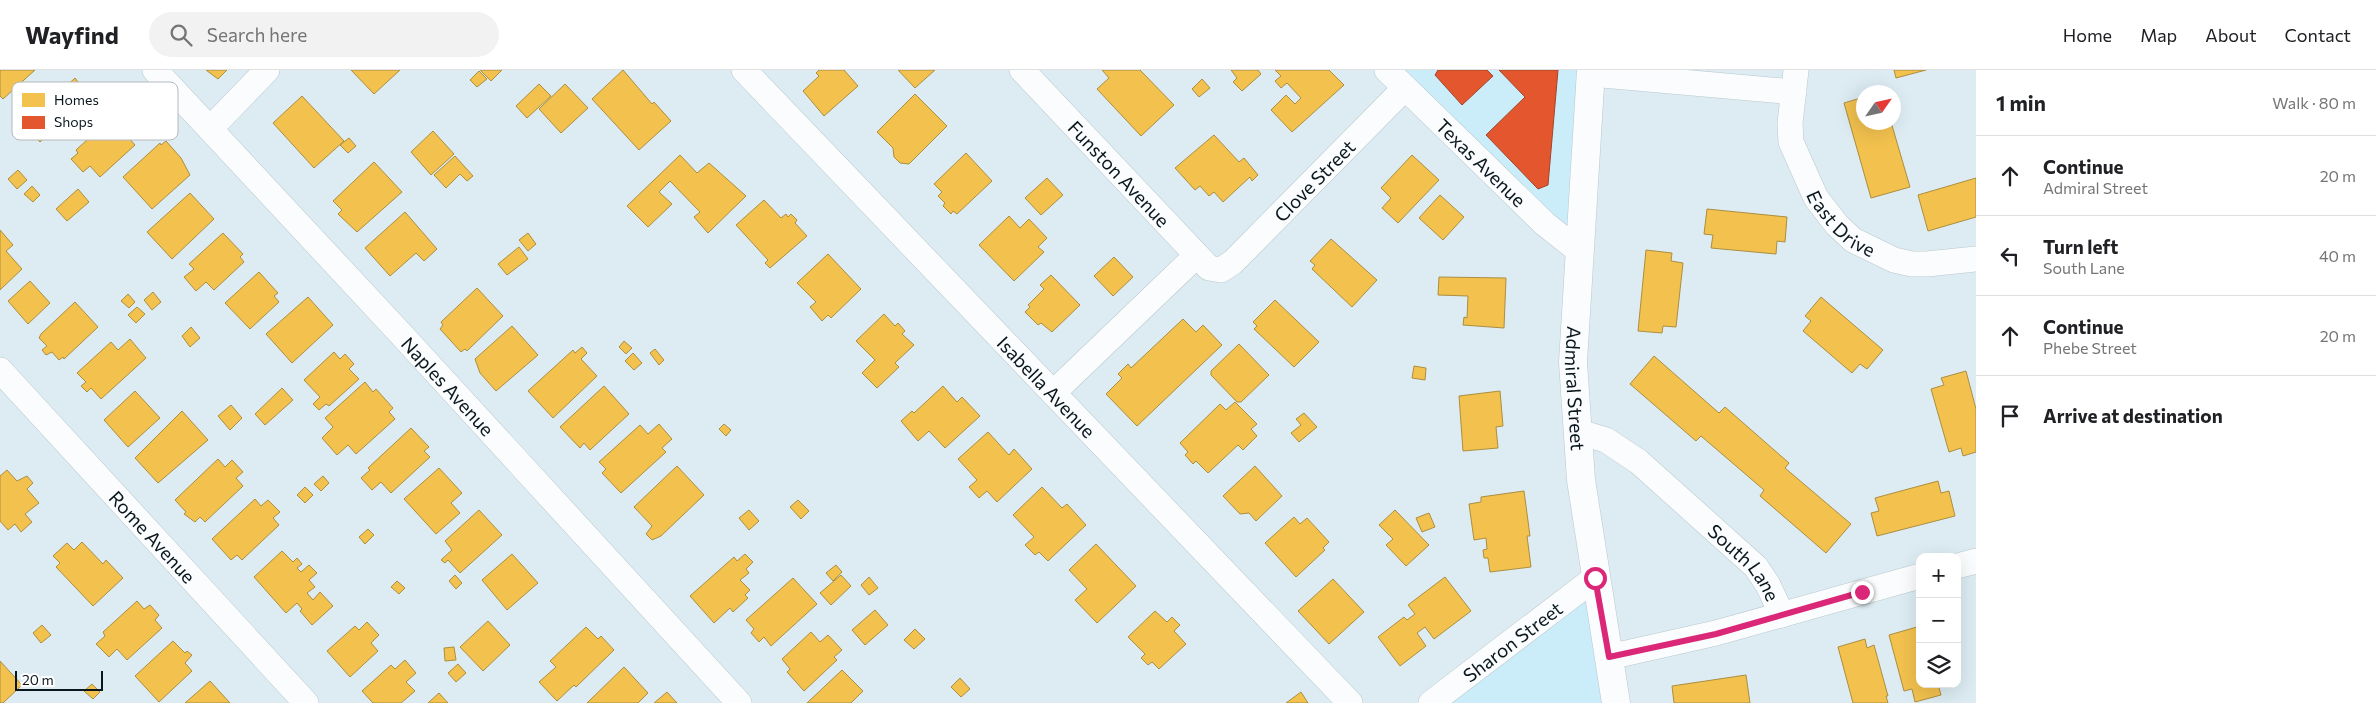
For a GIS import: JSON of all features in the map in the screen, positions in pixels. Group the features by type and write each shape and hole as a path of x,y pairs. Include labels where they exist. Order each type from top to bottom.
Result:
{"main road":[{"name":"Admiral Street","path":"1591,72 1572,362 1579,432 1581,480 1616,703"}],"street":[{"name":"Naples Avenue","path":"155,70 166,82"},
{"path":"210,129 267,70"},
{"name":"Isabella Avenue","path":"744,70 1350,703"},
{"name":"Funston Avenue","path":"1022,70 1196,256 1209,268 1221,270"},
{"name":"Texas Avenue","path":"1387,70 1544,224 1579,251"},
{"path":"1591,72 1794,81"},
{"name":"East Drive","path":"1794,81 1790,123 1792,142 1799,163 1816,198 1837,225 1854,240 1894,260 1920,264 1976,259"},
{"name":"Clove Street","path":"1221,270 1233,262 1405,88"},
{"name":"Naples Avenue","path":"178,95 739,703"},
{"path":"1053,393 1196,256"},
{"name":"Rome Avenue","path":"0,370 306,703"},
{"name":"South Lane","path":"1579,432 1606,440 1638,462 1756,567 1768,585 1782,615 1716,634 1609,657"},
{"path":"1961,565 1976,561"},
{"path":"1782,615 1916,577"},
{"name":"Sharon Street","path":"1431,703 1595,578"}],"shaded area":[{"path":"1382,70 1605,70 1586,258"},
{"path":"1591,595 1607,703 1433,703"}],"building: Homes":[{"path":"0,70 35,70 22,82 12,82 12,91 3,99 0,96"},
{"path":"206,70 227,70 218,79"},
{"path":"351,70 400,70 374,94"},
{"path":"480,70 502,70 491,81"},
{"path":"623,70 652,104 654,102 671,121 639,150 592,99"},
{"path":"819,70 844,70 858,86 824,116 803,91 819,76 816,73"},
{"path":"898,70 935,70 915,88"},
{"path":"1102,70 1140,70 1174,105 1141,136 1097,89 1109,78"},
{"path":"1231,70 1258,70 1261,74 1242,91 1233,82 1237,78"},
{"path":"1275,70 1329,70 1344,85 1292,132 1271,110 1286,95 1295,104 1301,98 1287,83 1281,88 1275,81 1281,76"},
{"path":"1894,70 1926,70 1896,78"},
{"path":"479,71 487,79 477,87 470,80"},
{"path":"1202,79 1210,88 1199,97 1192,89"},
{"path":"539,84 551,96 527,118 516,106"},
{"path":"565,84 588,108 561,133 539,109"},
{"path":"915,94 947,126 909,164 900,163 894,157 893,148 877,132"},
{"path":"302,96 344,141 314,168 273,123"},
{"path":"1856,99 1856,130 1893,130 1910,187 1871,198 1844,103"},
{"path":"433,131 454,154 431,175 411,152"},
{"path":"1214,135 1239,162 1244,158 1258,175 1252,181 1250,177 1223,202 1214,192 1209,196 1200,186 1195,190 1175,168"},
{"path":"349,138 356,146 348,153 340,145"},
{"path":"87,140 131,140 135,145 100,177 90,166 83,172 71,159 78,153 76,150"},
{"path":"166,141 181,158 190,175 152,209 123,177 160,143 161,145"},
{"path":"966,153 992,181 957,214 953,211 951,214 943,206 945,203 938,196 942,192 934,184"},
{"path":"680,155 697,173 709,163 746,196 708,233 694,217 700,212 670,181 659,192 672,204 648,227 627,206"},
{"path":"1412,155 1439,180 1398,223 1382,208 1391,198 1381,188"},
{"path":"455,156 473,176 467,181 460,174 446,188 434,175"},
{"path":"374,162 402,192 357,232 338,214 342,210 333,201"},
{"path":"18,170 27,180 17,189 8,179"},
{"path":"1047,178 1063,195 1041,215 1025,198"},
{"path":"1976,178 1976,217 1928,231 1918,195"},
{"path":"32,186 40,195 33,202 24,194"},
{"path":"78,189 89,202 67,221 56,209"},
{"path":"190,193 214,219 172,259 147,232"},
{"path":"1440,195 1464,217 1443,240 1419,218"},
{"path":"764,200 781,218 786,214 788,217 791,214 797,220 795,223 807,236 770,268 765,263 768,260 736,225"},
{"path":"1707,209 1787,217 1785,242 1777,241 1776,254 1711,248 1713,235 1704,234"},
{"path":"405,212 437,249 424,261 416,253 390,276 365,248"},
{"path":"1009,216 1020,228 1029,219 1047,238 1038,247 1044,252 1014,281 979,245"},
{"path":"0,230 13,245 6,251 22,269 0,290"},
{"path":"223,233 243,254 240,257 244,262 214,290 206,282 196,291 184,277 194,269 189,264"},
{"path":"528,233 536,244 528,251 519,240"},
{"path":"1331,239 1377,280 1352,307 1312,269 1315,265 1310,261"},
{"path":"519,247 528,259 507,275 498,264"},
{"path":"1646,250 1672,253 1671,261 1683,263 1676,327 1663,326 1662,333 1638,331"},
{"path":"828,254 861,289 831,318 828,315 822,321 810,307 816,302 797,283"},
{"path":"1114,257 1133,277 1113,296 1094,276"},
{"path":"259,272 278,293 274,296 279,302 250,329 225,303"},
{"path":"1051,275 1080,305 1052,332 1041,323 1038,325 1025,312 1030,307 1028,305 1044,289 1040,285"},
{"path":"1439,277 1506,278 1504,328 1463,325 1464,317 1467,318 1468,296 1438,295"},
{"path":"30,281 50,303 28,324 8,301"},
{"path":"477,288 503,316 467,351 465,349 461,352 440,329 443,325 441,322"},
{"path":"153,292 161,302 152,310 144,300"},
{"path":"128,294 135,302 129,308 121,301"},
{"path":"308,297 333,325 292,363 266,334"},
{"path":"1821,297 1883,350 1867,369 1860,364 1852,373 1803,331 1811,321 1805,316"},
{"path":"1275,300 1319,342 1294,367 1254,329 1257,326 1253,322"},
{"path":"75,302 98,327 64,359 63,357 59,360 52,352 46,355 42,350 47,346 39,338 41,334"},
{"path":"137,307 145,314 136,323 128,315"},
{"path":"884,314 895,326 898,323 905,331 902,334 914,345 895,363 899,367 877,388 862,373 875,360 856,341"},
{"path":"1183,319 1196,332 1203,325 1222,345 1137,426 1106,394 1122,378 1118,374 1128,364 1131,368"},
{"path":"512,326 538,355 496,391 480,373 475,359"},
{"path":"191,327 200,338 190,347 182,336"},
{"path":"130,339 146,358 101,399 91,388 87,392 81,386 86,382 77,373 111,342 118,350"},
{"path":"624,341 632,348 626,354 619,347"},
{"path":"1239,344 1269,375 1241,402 1237,402 1211,375 1211,371"},
{"path":"582,347 587,353 581,359 597,376 553,418 528,391 573,350 575,353"},
{"path":"655,349 664,360 659,365 650,353"},
{"path":"334,352 340,359 345,354 354,364 349,369 359,379 329,406 326,404 319,410 313,404 320,397 304,380"},
{"path":"633,353 642,363 634,370 625,361"},
{"path":"1654,356 1719,413 1725,407 1789,463 1785,468 1851,524 1826,553 1760,496 1764,490 1701,436 1696,441 1630,384"},
{"path":"1414,366 1426,368 1425,380 1412,378"},
{"path":"1966,371 1976,409 1976,452 1963,456 1961,448 1949,452 1931,389 1944,385 1941,378"},
{"path":"365,382 373,392 376,389 393,408 389,412 395,419 356,454 348,445 337,455 322,438 333,427 325,418"},
{"path":"604,386 629,414 590,450 584,443 580,448 560,427"},
{"path":"943,386 957,402 962,397 980,416 945,448 929,431 918,441 901,421 912,411 914,413"},
{"path":"282,388 293,400 265,425 255,414"},
{"path":"135,391 160,418 128,447 104,420"},
{"path":"1500,391 1503,426 1496,427 1498,448 1463,451 1459,396"},
{"path":"1235,402 1257,424 1251,429 1257,436 1243,450 1238,445 1208,473 1196,461 1193,464 1185,455 1188,452 1180,443 1220,404 1226,410"},
{"path":"231,405 242,418 230,430 218,416"},
{"path":"182,411 208,440 158,483 135,458"},
{"path":"1304,413 1317,427 1299,442 1291,433 1301,425 1296,419"},
{"path":"659,424 672,439 662,448 666,452 621,493 602,473 606,469 599,462 640,425 648,434"},
{"path":"724,424 731,430 726,436 719,429"},
{"path":"411,428 429,447 424,451 430,457 391,493 381,482 372,490 361,478 370,470 368,468"},
{"path":"988,432 1009,455 1014,449 1032,469 997,502 987,491 979,498 969,487 977,480 958,459"},
{"path":"218,459 225,467 232,460 243,472 236,478 243,486 205,522 200,517 195,522 184,514 186,512 175,500"},
{"path":"677,466 704,495 661,536 652,540 646,534 652,526 634,507"},
{"path":"1255,466 1282,496 1256,521 1249,513 1240,514 1223,496"},
{"path":"439,468 462,493 451,503 460,513 436,534 404,499"},
{"path":"7,470 17,481 27,476 33,483 27,489 39,503 25,514 32,522 21,532 15,524 8,530 0,521 0,476"},
{"path":"323,476 329,483 321,491 314,484"},
{"path":"1938,481 1941,493 1949,491 1955,516 1877,536 1871,513 1879,511 1875,498"},
{"path":"305,487 313,495 305,503 297,495"},
{"path":"1042,487 1062,508 1067,504 1086,525 1048,561 1039,552 1035,555 1025,545 1034,537 1013,515"},
{"path":"1524,491 1530,536 1527,536 1531,567 1490,572 1488,558 1484,558 1483,550 1487,549 1486,538 1474,540 1469,504 1481,502 1481,497"},
{"path":"255,499 261,506 268,500 280,512 273,518 279,525 242,560 237,555 231,560 212,539"},
{"path":"798,500 809,511 801,519 790,507"},
{"path":"479,510 502,535 460,573 448,560 445,563 441,560 452,550 445,541"},
{"path":"749,510 759,521 749,530 739,518"},
{"path":"1395,510 1429,545 1406,566 1386,545 1393,539 1379,525"},
{"path":"1429,513 1435,527 1422,532 1416,518"},
{"path":"1294,517 1300,524 1307,518 1329,542 1323,548 1325,550 1296,577 1265,543"},
{"path":"368,529 374,535 365,544 359,537"},
{"path":"82,542 103,564 106,560 123,578 93,606 56,567 60,563 53,556 67,543 74,550"},
{"path":"1096,544 1136,586 1097,623 1075,600 1087,589 1069,570"},
{"path":"282,551 293,562 297,558 302,564 297,568 301,572 309,565 317,573 309,580 315,587 307,593 313,600 320,592 333,606 312,625 300,611 302,609 297,603 286,613 254,577"},
{"path":"512,554 538,583 507,610 482,580"},
{"path":"745,554 753,562 746,569 749,573 740,580 750,590 745,595 748,598 733,612 730,608 714,623 690,596 734,557 737,561"},
{"path":"836,565 842,572 833,581 826,573"},
{"path":"455,575 462,583 456,589 449,581"},
{"path":"841,575 851,586 831,605 820,593"},
{"path":"869,577 878,588 869,595 861,585"},
{"path":"1445,577 1471,611 1434,639 1425,627 1417,633 1426,646 1400,666 1378,637 1404,617 1407,620 1415,614 1408,605"},
{"path":"793,578 817,604 771,646 764,637 759,642 751,633 754,629 746,620"},
{"path":"1333,579 1364,612 1329,644 1298,611"},
{"path":"397,581 405,588 399,594 391,587"},
{"path":"137,601 144,609 150,605 159,615 155,620 162,628 127,660 117,649 109,657 96,644 105,636 103,632"},
{"path":"875,610 888,625 865,645 852,630"},
{"path":"1155,611 1167,622 1172,617 1180,625 1174,631 1186,644 1159,669 1152,662 1148,665 1141,658 1145,654 1128,637"},
{"path":"488,621 510,645 483,671 460,647"},
{"path":"367,622 379,635 371,643 378,651 350,677 327,651 355,626 359,630"},
{"path":"42,625 51,635 41,643 33,633"},
{"path":"586,627 598,639 601,636 614,650 576,687 574,685 557,701 539,682 556,667 550,661"},
{"path":"1916,627 1916,688 1939,688 1941,695 1915,702 1912,689 1904,691 1889,635"},
{"path":"915,629 925,639 914,649 904,640"},
{"path":"811,632 820,642 828,635 842,650 834,657 837,660 804,691 787,672 790,669 782,659"},
{"path":"1865,639 1867,648 1874,645 1888,696 1886,696 1888,703 1853,703 1838,647"},
{"path":"173,641 185,653 187,651 192,655 185,663 192,671 159,702 135,676"},
{"path":"454,647 456,660 445,661 444,648"},
{"path":"405,660 416,673 406,682 415,691 401,703 373,703 362,691 391,665 395,669"},
{"path":"0,661 22,685 3,703 0,703"},
{"path":"458,664 466,673 456,682 448,673"},
{"path":"624,667 648,693 638,703 587,703"},
{"path":"842,670 863,691 851,703 807,703"},
{"path":"1746,675 1750,703 1674,703 1672,686"},
{"path":"960,678 970,689 961,697 951,687"},
{"path":"210,681 230,703 185,703"},
{"path":"92,684 100,692 93,699 84,691"},
{"path":"667,692 677,703 654,703"},
{"path":"1301,692 1308,703 1286,703"},
{"path":"439,693 448,703 428,703"}],"building: Shops":[{"path":"1438,70 1487,70 1493,76 1462,105 1435,75"},
{"path":"1499,70 1558,70 1548,185 1538,189 1486,135 1525,97"}],"route":[{"path":"1595,578 1609,657 1716,634 1862,592"}]}
